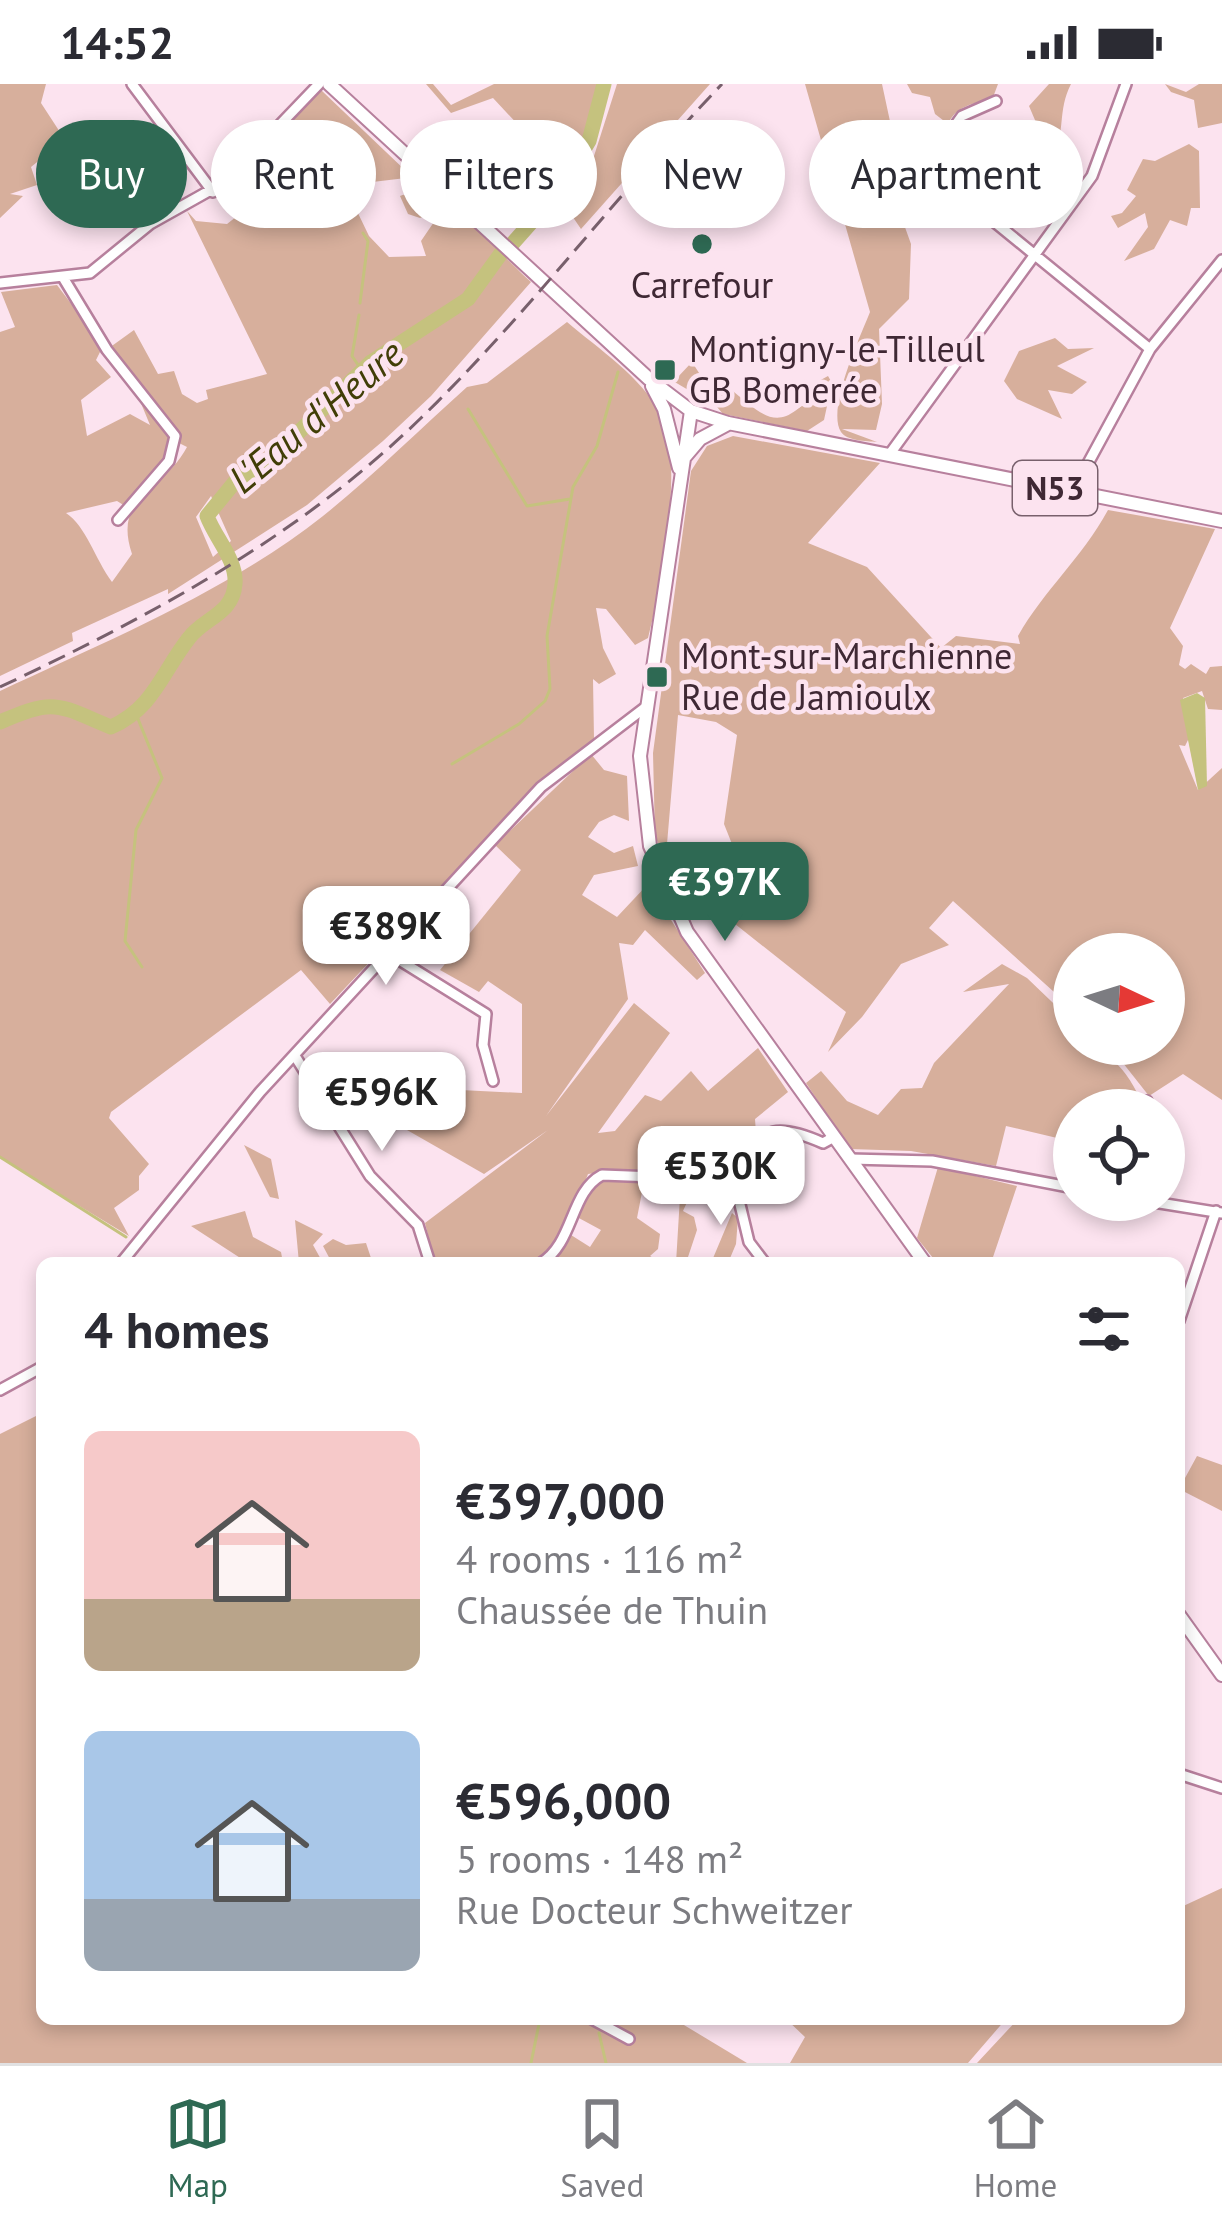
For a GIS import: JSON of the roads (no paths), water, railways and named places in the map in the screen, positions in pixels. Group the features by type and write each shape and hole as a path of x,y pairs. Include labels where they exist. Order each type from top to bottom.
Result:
{"main road":[{"name":"N53","path":"329,84 649,380 691,411 728,424 1222,521"},
{"path":"649,380 664,409 682,467"},
{"path":"691,411 640,756 644,822 670,902 921,1257"},
{"path":"682,467 700,439 728,424"},
{"path":"1185,1623 1222,1675"}],"street":[{"path":"132,84 211,189"},
{"path":"284,120 319,84"},
{"path":"889,455 1092,176 1126,84"},
{"path":"996,101 957,122 946,144 948,184 1150,349"},
{"path":"0,283 90,273 150,224 211,193"},
{"path":"1073,491 1150,349 1222,260"},
{"path":"64,279 107,350 175,436 169,461 118,520"},
{"path":"126,1257 388,952 542,787 647,706"},
{"path":"388,952 485,1013 482,1045 493,1082"},
{"path":"296,1056 370,1176 418,1225 428,1257"},
{"path":"549,1257 559,1250 595,1178 632,1172 708,1179 766,1132 794,1131 824,1143 834,1137"},
{"path":"850,1159 909,1158 1053,1184"},
{"path":"730,1163 749,1242 760,1257"},
{"path":"1185,1206 1219,1212 1185,1305"},
{"path":"0,1390 36,1369"},
{"path":"1185,1776 1222,1788"},
{"path":"603,2025 628,2039"}],"waterway":[{"name":"L'Eau d'Heure","path":"513,243 559,191 589,141 604,84"},
{"path":"360,303 368,241 363,233"},
{"name":"L'Eau d'Heure","path":"0,722 33,709 56,707 111,727 138,710 189,638 224,609 233,594 233,566 207,516 234,483 267,463 371,362 468,299 502,252"},
{"path":"359,315 352,356 363,372"},
{"path":"452,764 519,724 545,701 550,689 547,636 573,487 597,446 618,372"},
{"path":"468,409 527,506 570,499"},
{"path":"136,714 162,778 136,830 125,941 142,967"},
{"path":"0,1157 126,1237"},
{"path":"531,2063 539,2025"},
{"path":"599,2033 606,2063"}],"railway":[{"path":"0,687 223,570 375,460 500,336 722,84"}],"place":[{"name":"Carrefour","path":"702,244"},
{"name":"Montigny-le-Tilleul GB Bomerée","path":"665,370"},
{"name":"Mont-sur-Marchienne Rue de Jamioulx","path":"657,677"}]}
